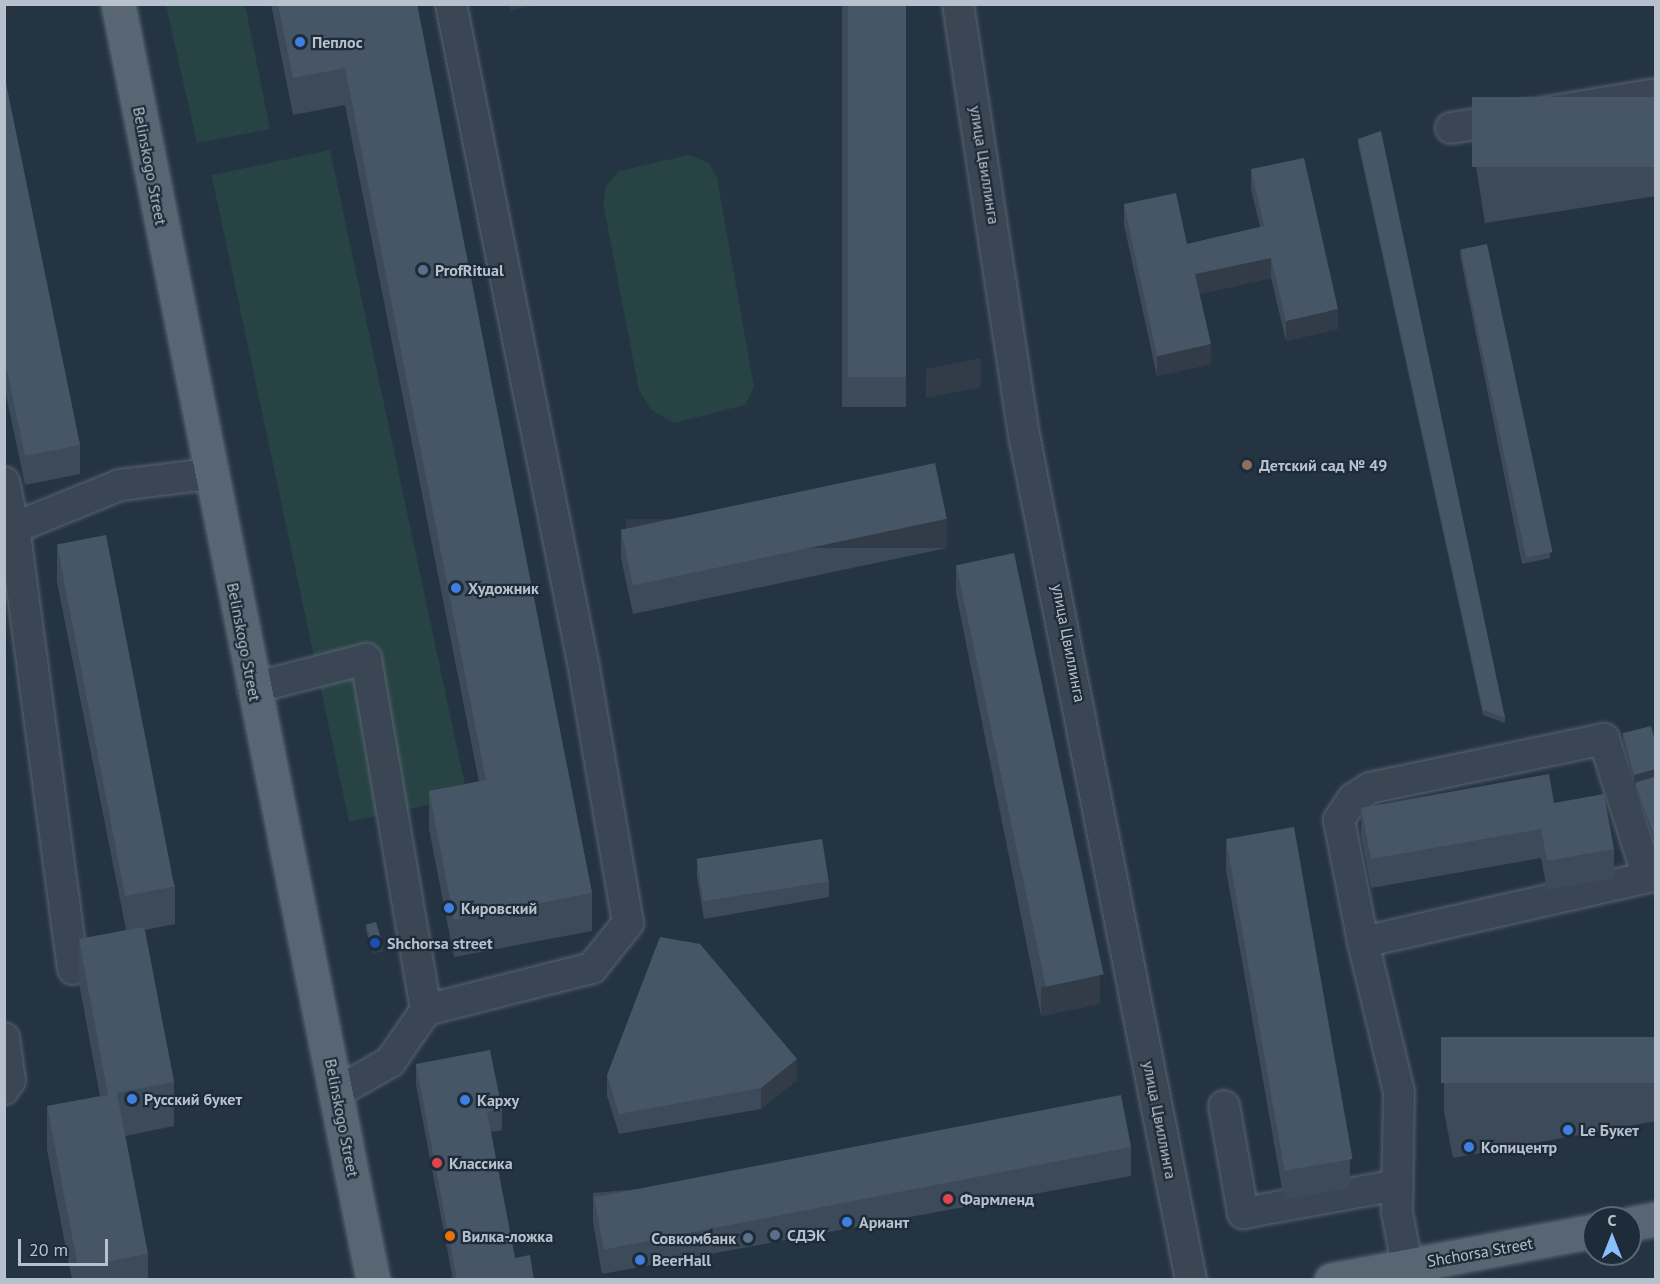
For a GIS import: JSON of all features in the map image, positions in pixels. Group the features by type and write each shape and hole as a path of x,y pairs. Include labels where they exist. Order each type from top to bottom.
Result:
{"main road":[{"name":"Belinskogo Street","path":"118,4 210,474 337,1092 373,1280"},
{"name":"Shchorsa Street","path":"1330,1280 1387,1272 1582,1232"}],"street":[{"path":"337,1092 390,1062 426,1010 592,968 628,923 584,668 451,4"},
{"name":"улица Цвиллинга","path":"958,4 1025,440 1191,1280"},
{"path":"1451,128 1656,94"},
{"path":"14,528 120,486 210,474"},
{"path":"4,482 14,528 74,969"},
{"path":"4,571 14,528"},
{"path":"253,688 366,659 426,1010"},
{"path":"1363,942 1648,877 1604,739 1370,788 1353,799 1339,820 1363,942 1399,1092 1397,1185 1387,1272"},
{"path":"4,1038 10,1080 4,1089"},
{"path":"1224,1106 1243,1213 1397,1185"}],"green space":[{"path":"166,5 245,5 270,129 197,143"},
{"path":"330,150 467,797 349,822 212,175"},
{"path":"689,155 709,163 717,178 754,387 745,405 674,423 651,410 639,390 603,203 606,186 619,171"}],"building":[{"path":"278,4 417,4 592,893 454,920 429,791 486,780 345,68 293,78"},
{"path":"848,4 906,4 906,377 848,377"},
{"path":"4,74 80,445 25,456 4,356"},
{"path":"1472,97 1656,97 1656,167 1472,167"},
{"path":"1381,131 1505,718 1483,710 1358,139"},
{"path":"1304,158 1338,309 1286,321 1271,258 1195,274 1211,344 1157,356 1124,204 1176,193 1187,244 1264,226 1251,169"},
{"path":"1487,244 1552,552 1526,558 1461,250"},
{"path":"935,463 947,519 633,585 621,530"},
{"path":"106,535 174,886 125,896 57,545"},
{"path":"1014,553 1104,975 1046,987 956,565"},
{"path":"1651,726 1656,744 1656,769 1634,775 1623,733"},
{"path":"1549,774 1554,803 1604,794 1614,849 1547,861 1541,829 1371,859 1361,808"},
{"path":"1656,776 1656,841 1635,783"},
{"path":"1294,827 1353,1159 1285,1171 1226,839"},
{"path":"822,839 829,881 703,901 697,859"},
{"path":"376,922 383,946 373,949 366,925"},
{"path":"144,927 174,1082 117,1093 148,1254 78,1267 47,1106 108,1095 79,939"},
{"path":"660,937 700,944 797,1059 761,1088 619,1114 607,1075"},
{"path":"1441,1037 1656,1037 1656,1083 1441,1083"},
{"path":"490,1050 502,1109 487,1112 515,1258 530,1255 534,1280 457,1280 416,1064"},
{"path":"1121,1095 1131,1147 604,1249 594,1197"}],"place":[{"name":"Пеплос","path":"300,42"},
{"name":"ProfRitual","path":"423,270"},
{"name":"Детский сад № 49","path":"1247,465"},
{"name":"Художник","path":"456,588"},
{"name":"Кировский","path":"449,908"},
{"name":"Shchorsa street","path":"375,943"},
{"name":"Русский букет","path":"132,1099"},
{"name":"Карху","path":"465,1100"},
{"name":"Le Букет","path":"1568,1130"},
{"name":"Копицентр","path":"1469,1147"},
{"name":"Классика","path":"437,1163"},
{"name":"Фармленд","path":"948,1199"},
{"name":"Ариант","path":"847,1222"},
{"name":"СДЭК","path":"775,1235"},
{"name":"Вилка-ложка","path":"450,1236"},
{"name":"Совкомбанк","path":"748,1238"},
{"name":"BeerHall","path":"640,1260"}]}
